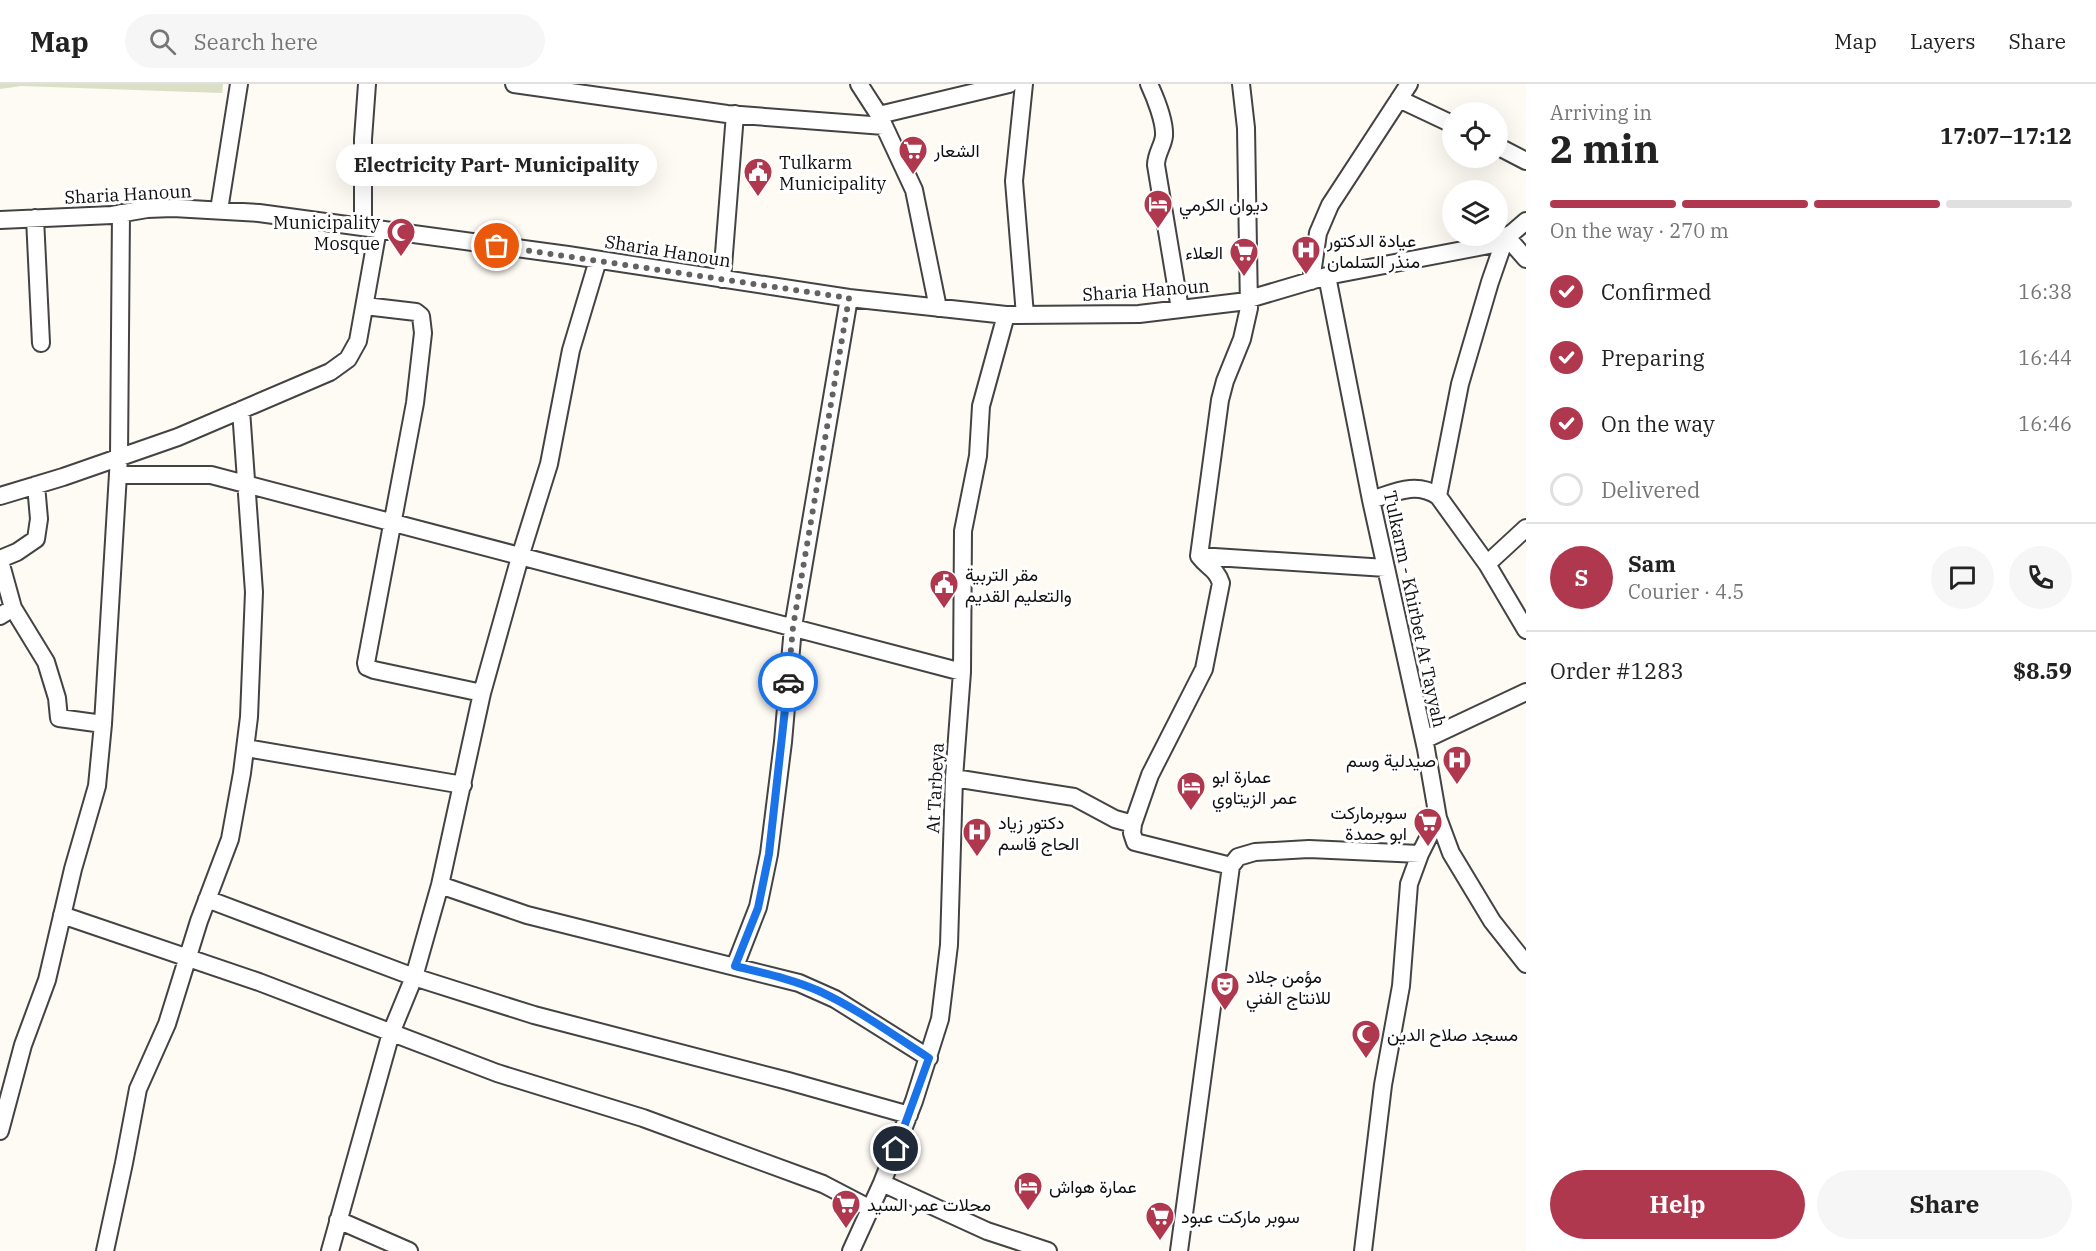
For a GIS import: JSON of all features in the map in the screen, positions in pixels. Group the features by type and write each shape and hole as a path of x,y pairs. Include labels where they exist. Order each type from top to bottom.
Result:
{"street":[{"path":"219,210 239,84"},
{"path":"0,496 178,437 330,372 348,359 358,341 366,306 371,228 363,139 367,84"},
{"path":"513,84 636,92 735,114 881,120 1009,84"},
{"path":"859,84 881,120 914,190 938,308"},
{"path":"1024,84 1014,181 1025,315"},
{"path":"1149,84 1157,99 1164,136 1156,154 1156,165 1180,309"},
{"path":"1231,866 1135,842 1132,833 1150,775 1204,669 1221,583 1218,573 1199,556 1220,400 1246,324 1249,299 1246,128 1241,84"},
{"name":"Tulkarm - Khirbet At Tayyah","path":"1409,84 1405,102 1390,114 1330,205 1314,248 1424,740 1438,818 1451,853 1492,921 1526,964"},
{"path":"1405,102 1442,119"},
{"path":"722,279 735,114"},
{"path":"1508,152 1526,161"},
{"name":"Sharia Hanoun","path":"0,220 164,209 259,213 598,260 849,298 1005,315 1139,314 1180,309 1249,299 1319,278 1489,246"},
{"path":"0,1131 23,1046 47,980 73,869 97,786 103,724 119,457 121,213"},
{"path":"35,218 41,343"},
{"name":"Sharia Hanoun","path":"1508,234 1526,220"},
{"path":"1508,238 1526,260"},
{"path":"1436,491 1460,384 1503,246"},
{"path":"330,1251 391,1032 414,977 440,885 482,693 549,464 571,350 598,260"},
{"path":"735,966 758,908 769,854 783,742 793,627 849,298"},
{"path":"366,306 412,310 421,316 423,322 415,403 367,667 482,693"},
{"name":"At Tarbeya","path":"851,1251 871,1209 909,1115 940,1019 949,945 954,778 962,672 963,531 978,456 981,406 1005,315"},
{"path":"105,1251 138,1089 167,1024 207,899 230,839 246,747 254,592 241,410"},
{"path":"118,475 200,474 247,484 962,672"},
{"path":"36,485 39,519 36,539 0,560 7,612 46,662 57,698 59,718 103,724"},
{"path":"1371,500 1405,489 1436,491 1487,564 1526,630"},
{"path":"1487,564 1526,528"},
{"path":"1199,556 1386,568"},
{"path":"1424,740 1526,692"},
{"path":"246,747 331,764 463,785"},
{"path":"954,778 1074,797 1115,819 1133,824"},
{"path":"1362,1251 1383,1085 1401,986 1409,884 1420,854 1438,818"},
{"path":"1179,1251 1231,866 1238,857 1255,852 1309,849 1420,854"},
{"path":"440,885 527,915 799,983 818,990 841,1003 929,1058"},
{"path":"207,899 414,977 534,1015 909,1115"},
{"path":"62,915 259,982 497,1073 643,1118 824,1184 871,1209"},
{"path":"882,1183 987,1231 1048,1251"},
{"path":"338,1221 409,1251"}],"green space":[{"path":"0,84 223,84 222,93 21,86 0,89"}],"way so far":[{"path":"497,246 849,298 793,627 788,682"}],"place":[{"name":"الشعار","path":"913,176"},
{"name":"Tulkarm Municipality","path":"758,198"},
{"name":"ديوان الكرمي","path":"1158,230"},
{"name":"Electricity Part- Municipality","path":"497,246"},
{"name":"Municipality Mosque","path":"401,258"},
{"name":"عيادة الدكتور منذر السلمان","path":"1306,276"},
{"name":"العلاء","path":"1244,278"},
{"name":"مقر التربية والتعليم القديم","path":"944,610"},
{"name":"صيدلية وسم","path":"1457,786"},
{"name":"عمارة ابو عمر الزيتاوي","path":"1191,812"},
{"name":"سوبرماركت ابو حمدة","path":"1428,848"},
{"name":"دكتور زياد الحاج قاسم","path":"977,858"},
{"name":"مؤمن جلاد للانتاج الفني","path":"1225,1012"},
{"name":"مسجد صلاح الدين","path":"1366,1060"},
{"name":"عمارة هواش","path":"1028,1212"},
{"name":"محلات عمر السيد","path":"846,1230"},
{"name":"سوبر ماركت عبود","path":"1160,1242"}],"route":[{"path":"788,682 769,854 758,908 735,966 780,977 818,990 929,1058 896,1149"}]}
